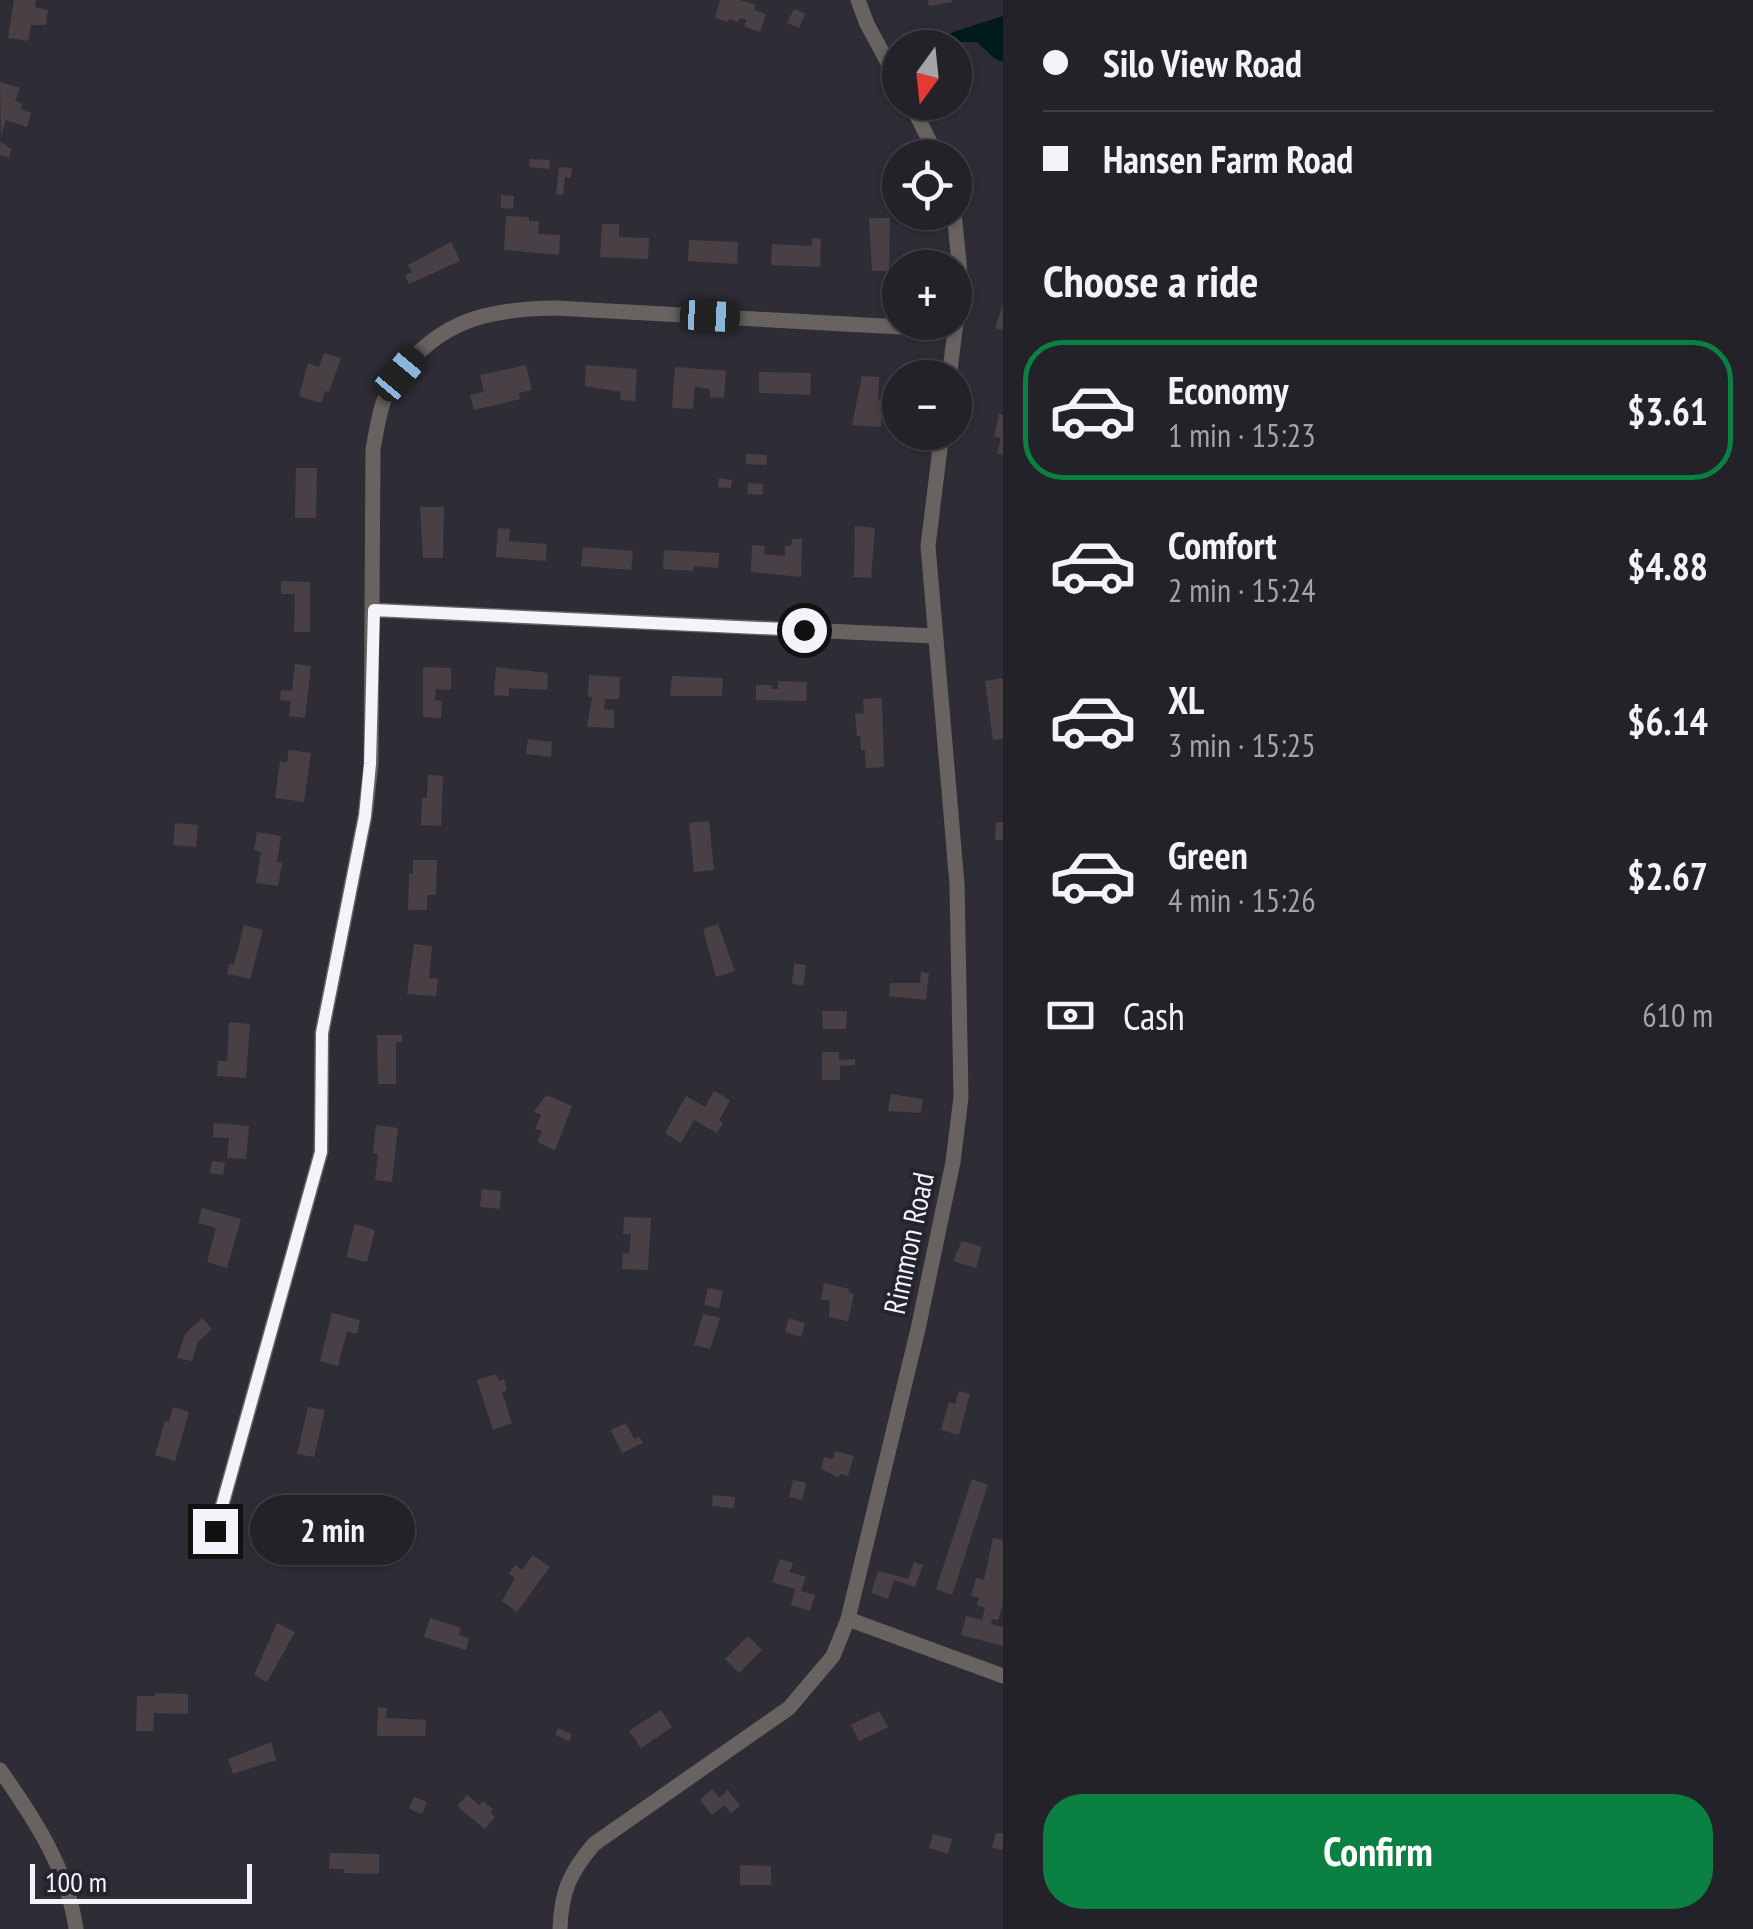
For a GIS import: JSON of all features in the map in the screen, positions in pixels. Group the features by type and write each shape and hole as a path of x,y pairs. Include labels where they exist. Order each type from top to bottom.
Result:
{"street":[{"path":"858,0 882,52"},
{"path":"215,1531 321,1152 322,1033 365,816 370,764 374,610 372,449 384,401 424,346 454,324 488,313 555,308 882,326"},
{"name":"Rimmon Road","path":"560,1929 564,1889 574,1868 594,1844 789,1708 833,1656 848,1620 918,1329 954,1162 961,1098 957,884 928,546 940,450"},
{"path":"374,610 934,636"},
{"path":"848,1620 1003,1676"},
{"path":"0,1770 34,1818 72,1904 76,1929"}],"shaded area":[{"path":"1003,16 1003,62 972,42 972,30 959,30"}],"building":[{"path":"14,0 36,0 35,7 48,10 46,25 31,25 28,41 8,38"},
{"path":"720,0 756,5 754,10 766,14 760,32 744,26 746,20 740,18 738,22 728,22 715,18"},
{"path":"928,0 952,0 952,2 929,6"},
{"path":"794,9 805,14 799,28 787,23"},
{"path":"0,82 20,88 15,101 31,113 27,127 6,120 1,135"},
{"path":"0,141 11,149 9,158 0,155"},
{"path":"530,159 550,160 549,169 529,167"},
{"path":"559,167 572,168 571,178 565,177 563,195 556,194"},
{"path":"501,195 514,196 513,209 501,208"},
{"path":"506,216 529,217 529,221 539,221 538,234 560,235 559,255 504,250"},
{"path":"869,218 882,218 882,230 890,230 889,250 882,250 882,271 872,271"},
{"path":"602,224 619,224 619,237 649,238 648,259 600,257"},
{"path":"812,238 821,239 820,267 771,265 772,244 812,246"},
{"path":"689,240 738,242 737,264 688,261"},
{"path":"451,242 460,261 409,284 405,275 412,272 408,265"},
{"path":"1003,304 1003,330 995,328"},
{"path":"324,353 341,358 321,403 299,396 308,363 319,367"},
{"path":"526,365 532,390 519,393 520,399 474,410 470,395 484,392 480,375"},
{"path":"586,365 637,369 635,401 620,400 621,392 585,386"},
{"path":"675,367 726,371 724,398 710,397 710,389 695,387 693,409 672,408"},
{"path":"759,372 811,373 810,395 759,393"},
{"path":"862,376 879,377 881,427 852,425"},
{"path":"999,414 1003,415 1003,455 997,454 1001,438 994,437"},
{"path":"746,454 767,455 766,465 746,464"},
{"path":"296,468 317,468 316,518 295,518"},
{"path":"719,478 732,480 731,488 718,487"},
{"path":"748,483 763,484 762,495 747,494"},
{"path":"420,507 444,507 443,558 423,558"},
{"path":"855,526 875,528 871,578 854,577"},
{"path":"498,528 510,529 509,541 547,544 546,561 496,557"},
{"path":"792,539 802,539 801,577 751,572 752,545 765,546 764,554 785,556 785,546 791,546"},
{"path":"583,547 633,551 631,570 581,566"},
{"path":"664,550 719,553 718,568 663,569"},
{"path":"281,581 310,582 310,632 294,632 295,594 281,594"},
{"path":"295,664 311,666 305,718 289,716 291,701 280,700 281,690 292,691"},
{"path":"423,667 451,668 451,690 436,689 435,700 442,701 441,718 423,717"},
{"path":"496,667 548,673 547,690 509,688 509,696 494,695"},
{"path":"589,675 620,677 619,699 605,699 604,709 614,710 614,728 587,727 592,697 588,697"},
{"path":"672,676 723,678 722,696 670,696"},
{"path":"1003,678 1003,739 993,740 985,681"},
{"path":"778,681 807,682 806,701 756,700 756,685 778,689"},
{"path":"882,698 884,767 866,768 855,714 864,713 863,699"},
{"path":"528,739 552,742 551,757 526,754"},
{"path":"289,750 311,753 304,802 275,798 280,761 287,763"},
{"path":"428,775 443,776 441,826 421,825"},
{"path":"709,821 714,870 694,872 689,823"},
{"path":"996,822 1003,822 1003,840 995,840"},
{"path":"175,823 198,825 196,847 173,845"},
{"path":"257,832 281,836 278,886 256,883 261,852 254,850"},
{"path":"413,860 437,860 436,895 427,895 427,910 408,910"},
{"path":"718,924 735,971 716,977 703,929"},
{"path":"244,925 263,930 250,979 227,974 229,964 234,965"},
{"path":"414,944 432,946 429,978 438,979 436,996 407,994"},
{"path":"794,963 806,965 803,986 792,984"},
{"path":"921,972 929,973 926,1000 889,996 890,983 920,983"},
{"path":"822,1011 847,1011 846,1029 823,1029"},
{"path":"229,1022 250,1024 246,1078 217,1076 218,1061 227,1061"},
{"path":"377,1035 402,1035 402,1042 396,1042 396,1084 378,1084"},
{"path":"822,1052 839,1052 839,1060 855,1059 855,1065 840,1066 840,1080 822,1080"},
{"path":"714,1091 730,1100 717,1133 694,1120 681,1143 665,1133 686,1096 705,1107"},
{"path":"891,1094 923,1099 921,1113 888,1111"},
{"path":"546,1095 572,1106 555,1150 537,1142 542,1131 535,1129 541,1115 534,1112"},
{"path":"214,1123 249,1126 246,1159 227,1158 229,1138 213,1137"},
{"path":"376,1125 398,1128 392,1182 375,1180"},
{"path":"212,1161 225,1163 223,1175 210,1173"},
{"path":"482,1189 501,1191 500,1209 480,1207"},
{"path":"202,1208 241,1219 227,1268 207,1262 216,1228 198,1223"},
{"path":"624,1217 651,1218 648,1270 622,1269 623,1253 629,1254 631,1234 623,1234"},
{"path":"355,1224 375,1230 367,1262 346,1257"},
{"path":"962,1241 982,1247 976,1268 953,1261"},
{"path":"824,1283 854,1294 848,1321 829,1317 830,1301 821,1299"},
{"path":"708,1288 723,1291 719,1308 704,1305"},
{"path":"332,1313 360,1320 357,1334 347,1331 338,1366 320,1361"},
{"path":"703,1314 720,1318 710,1349 694,1345"},
{"path":"202,1318 212,1329 198,1342 192,1361 177,1358 185,1334"},
{"path":"789,1318 805,1323 801,1337 785,1332"},
{"path":"496,1374 499,1381 504,1379 507,1391 502,1392 512,1423 493,1430 477,1380"},
{"path":"959,1391 970,1394 959,1435 941,1430 949,1402 955,1404"},
{"path":"173,1407 189,1412 175,1461 155,1455"},
{"path":"308,1407 325,1410 314,1457 297,1454"},
{"path":"626,1423 634,1439 639,1436 643,1443 622,1453 611,1430"},
{"path":"835,1451 854,1456 848,1476 840,1474 839,1478 821,1469 824,1457 833,1459"},
{"path":"972,1479 988,1485 952,1595 936,1589"},
{"path":"793,1480 806,1483 802,1500 789,1497"},
{"path":"713,1495 735,1497 734,1508 712,1506"},
{"path":"355,1496 364,1499 360,1512 351,1509"},
{"path":"328,1509 329,1527 311,1527 312,1560 292,1561 290,1511"},
{"path":"993,1538 1003,1540 1003,1604 998,1620 992,1619 991,1624 1003,1627 1003,1646 961,1635 966,1616 982,1620 985,1608 977,1605 979,1598 971,1596 976,1578 984,1580"},
{"path":"533,1555 550,1567 517,1612 502,1601 515,1578 509,1574 515,1565 522,1570"},
{"path":"780,1559 793,1563 790,1572 806,1577 801,1591 815,1595 810,1611 791,1605 795,1589 772,1582"},
{"path":"914,1562 923,1565 915,1587 894,1580 888,1599 871,1593 878,1571 908,1579"},
{"path":"430,1618 461,1628 459,1635 469,1638 466,1650 424,1637"},
{"path":"277,1623 295,1632 267,1682 254,1675"},
{"path":"748,1636 762,1650 739,1673 725,1659"},
{"path":"188,1694 188,1714 154,1713 153,1731 136,1731 137,1696"},
{"path":"378,1707 387,1708 386,1718 426,1720 425,1736 377,1736"},
{"path":"661,1710 672,1727 641,1748 629,1731"},
{"path":"879,1711 888,1727 859,1741 851,1725"},
{"path":"558,1728 572,1734 569,1741 555,1735"},
{"path":"271,1742 276,1760 233,1774 228,1759"},
{"path":"712,1789 719,1798 728,1790 740,1806 731,1813 724,1805 712,1815 700,1800"},
{"path":"467,1795 479,1805 483,1801 493,1809 490,1812 495,1817 485,1829 457,1806"},
{"path":"414,1797 427,1802 422,1814 409,1809"},
{"path":"996,1833 1003,1833 1003,1850 992,1848"},
{"path":"933,1834 952,1839 948,1854 929,1848"},
{"path":"330,1853 379,1854 379,1874 329,1869"},
{"path":"740,1865 771,1866 771,1885 740,1885"}],"route":[{"path":"215,1531 321,1152 322,1033 365,816 374,610 804,630"}]}
